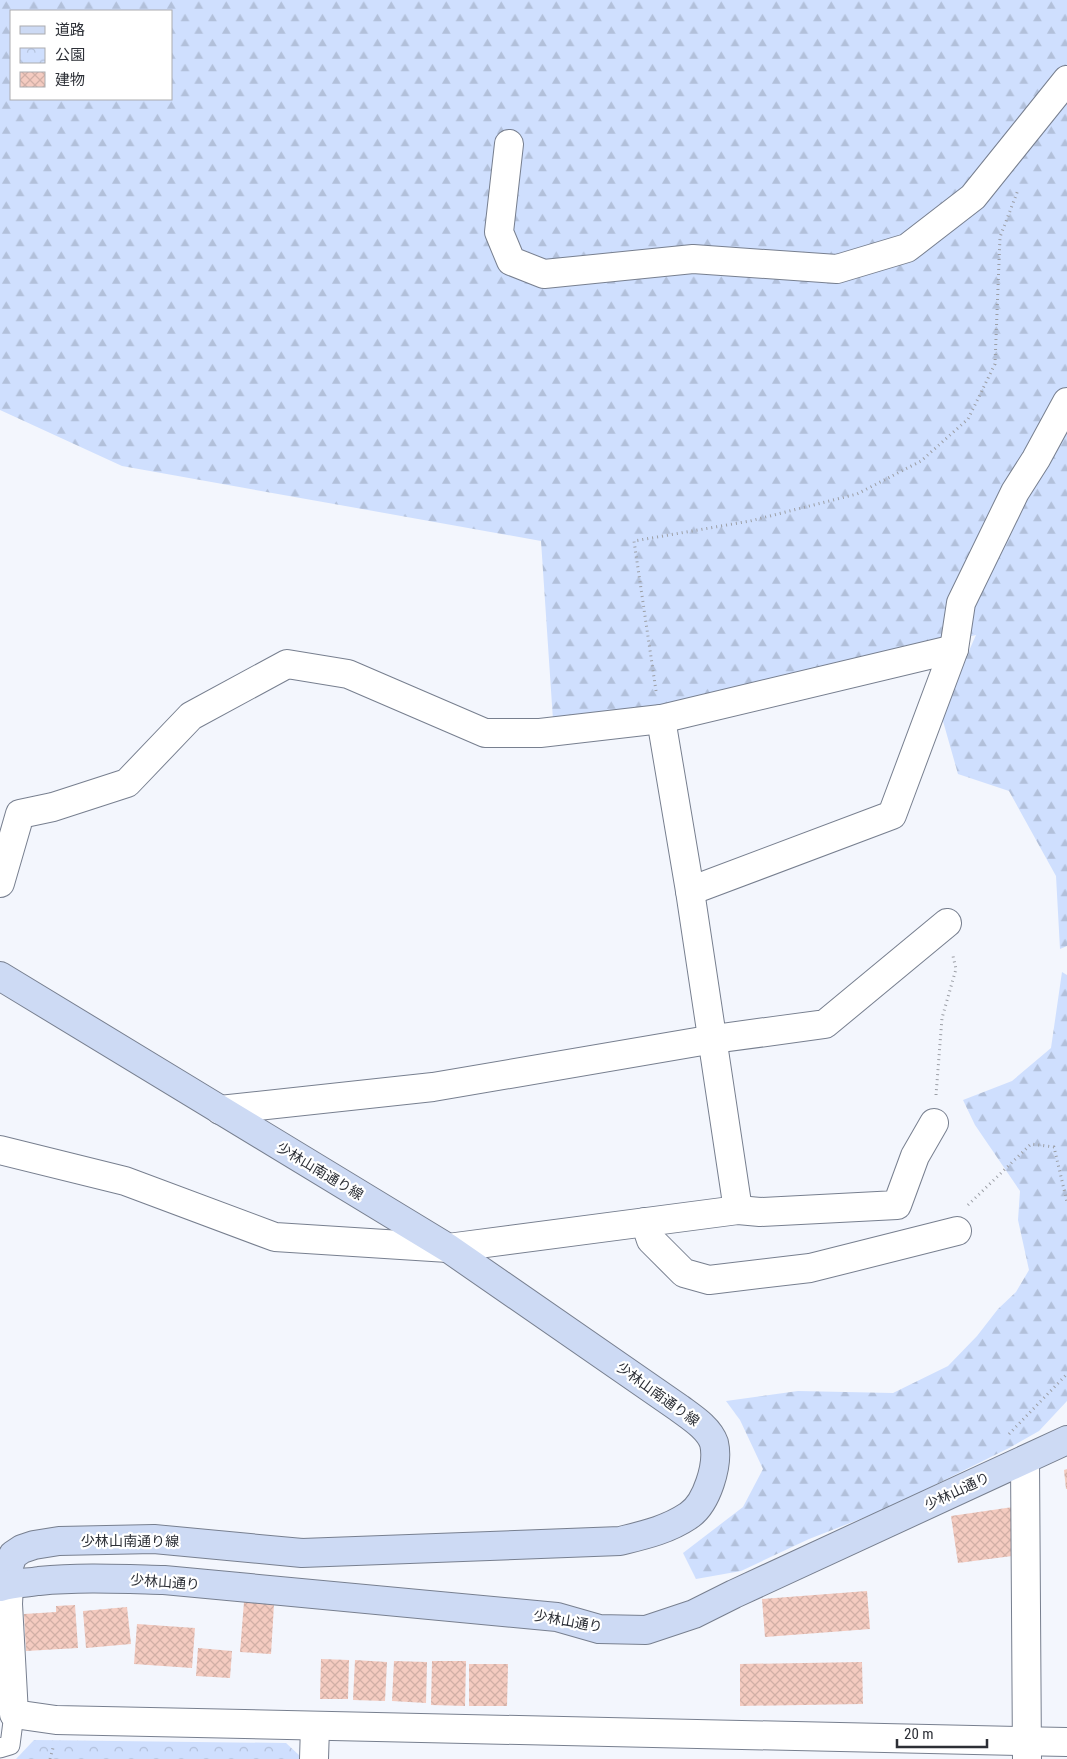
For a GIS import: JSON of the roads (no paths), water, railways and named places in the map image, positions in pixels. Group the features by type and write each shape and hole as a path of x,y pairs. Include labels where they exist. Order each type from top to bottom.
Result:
{"street":[{"path":"509,144 499,232 511,261 544,274 694,259 837,268 907,248 973,197 1067,80"},
{"path":"690,891 892,815 954,649 961,603 1016,492 1067,402"},
{"path":"1036,459 1067,438"},
{"path":"0,882 20,814 53,807 127,783 191,716 287,664 348,674 485,733 540,733 660,719 954,649"},
{"path":"660,719 714,1039 738,1210"},
{"path":"220,1110 433,1087 714,1039 825,1024 947,923"},
{"name":"少林山南通り線","path":"0,976 448,1248 703,1426 714,1442 715,1460 706,1496 690,1515 663,1530 620,1541 302,1553 154,1539 58,1541 34,1545 22,1549 13,1555 5,1586"},
{"path":"0,1150 125,1181 275,1237 448,1248 738,1210 760,1212 897,1205 915,1156 934,1123"},
{"path":"645,1222 651,1240 684,1273 710,1280 810,1268 960,1220"},
{"name":"少林山通り","path":"5,1586 101,1578 164,1580 557,1617 599,1628 646,1630 694,1614 1067,1440"},
{"path":"1025,1460 1027,1750"},
{"path":"5,1586 8,1604 14,1714 56,1720 1027,1750 1067,1742"},
{"path":"314,1727 314,1759"}],"lane":[{"path":"0,1748 10,1745 14,1714"}]}
